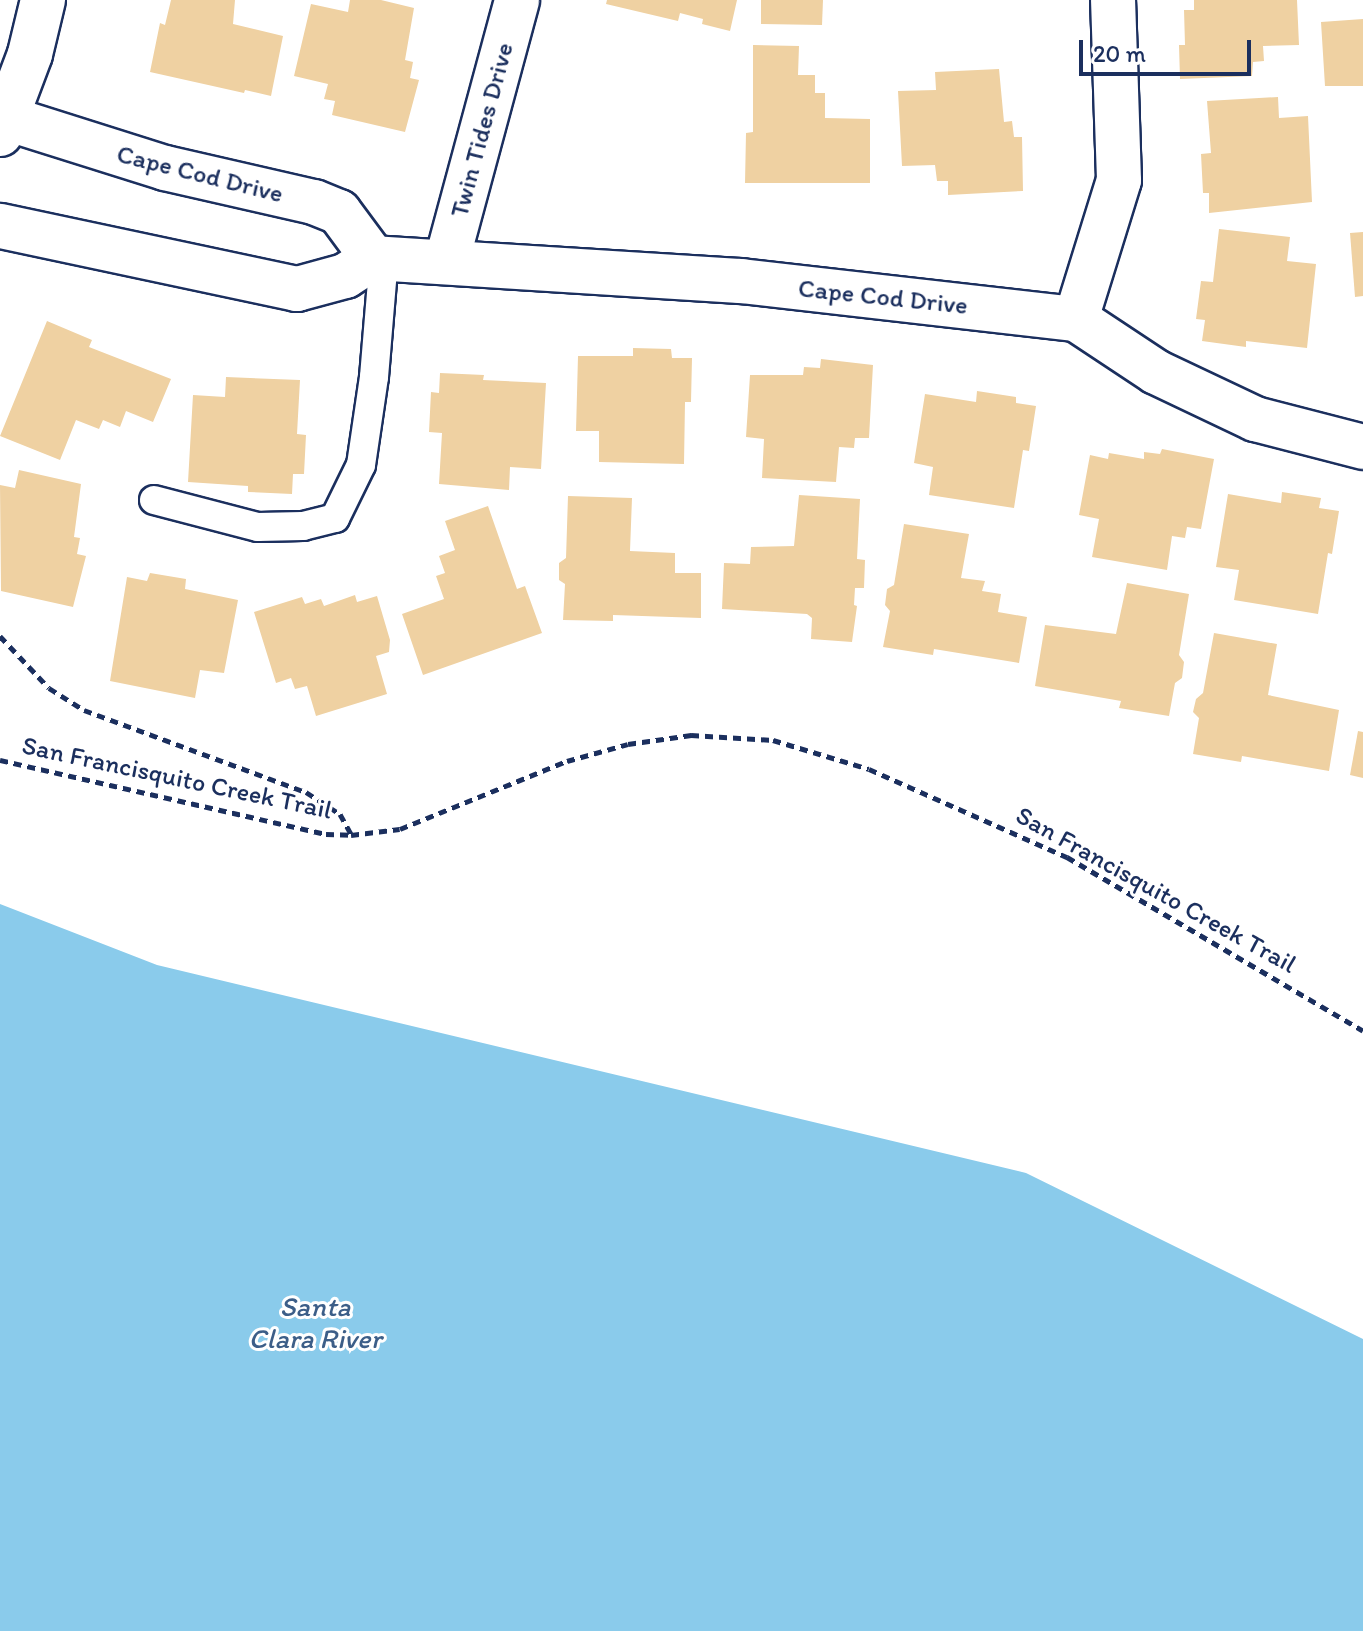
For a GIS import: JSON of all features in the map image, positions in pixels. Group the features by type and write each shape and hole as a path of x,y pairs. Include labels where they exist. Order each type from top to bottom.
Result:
{"street":[{"path":"2,123 30,54 43,0"},
{"name":"Twin Tides Drive","path":"447,260 517,0"},
{"path":"1076,319 1119,180 1113,0"},
{"name":"Cape Cod Drive","path":"2,123 165,168 314,202 339,212 378,258 741,281 1076,319 1156,372 1255,419 1363,447"},
{"path":"0,226 297,289 345,276 378,258"}],"lane":[{"path":"154,500 258,527 303,526 335,518 361,465 374,377 378,258"}],"path":[{"path":"0,636 49,688 84,710 306,792 340,814 351,835"},
{"name":"San Francisquito Creek Trail","path":"0,760 326,834 351,835 400,829 567,761 628,744 691,735 773,740 869,769 1067,857 1363,1031"}],"water":[{"name":"Santa Clara River","path":"0,904 157,965 1026,1173 1363,1339 1363,1631 0,1631"}],"building":[{"path":"171,0 235,0 233,24 283,36 271,96 150,72 160,23 165,25"},
{"path":"350,0 381,0 414,8 405,60 413,62 410,78 419,80 405,132 332,115 335,101 324,99 328,84 294,76 311,4 348,12"},
{"path":"607,0 737,0 730,31 702,24 703,19 680,13 678,21 606,4"},
{"path":"761,0 823,0 822,25 761,24"},
{"path":"1194,0 1297,0 1299,45 1263,46 1264,61 1253,62 1252,76 1180,79 1179,45 1185,45 1184,10 1194,10"},
{"path":"1363,19 1363,86 1325,86 1321,22"},
{"path":"753,45 799,46 798,75 815,75 815,93 825,93 825,118 870,119 870,183 745,183 746,133 753,132"},
{"path":"999,69 1004,122 1012,121 1014,137 1022,137 1023,191 948,195 948,181 937,181 935,165 902,166 898,91 936,90 935,72"},
{"path":"1278,97 1279,118 1308,116 1312,202 1209,213 1209,193 1203,193 1201,154 1211,153 1207,101"},
{"path":"1219,229 1290,237 1287,261 1316,264 1307,348 1246,341 1246,347 1202,341 1205,320 1196,319 1201,281 1213,282"},
{"path":"1363,232 1363,296 1355,297 1350,233"},
{"path":"47,321 92,340 89,347 171,379 153,422 126,411 120,427 103,420 99,429 76,420 60,460 0,436"},
{"path":"633,348 671,349 672,358 692,358 691,402 685,402 684,464 599,462 599,431 576,431 578,356 633,356"},
{"path":"821,359 873,365 869,438 855,438 854,448 839,447 836,482 762,478 764,439 746,437 750,375 803,375 804,367 820,368"},
{"path":"440,373 484,375 483,380 546,383 541,469 510,467 509,490 439,484 442,433 429,432 431,392 439,393"},
{"path":"226,377 300,380 297,434 306,435 304,474 293,474 292,494 248,492 248,486 188,482 193,395 225,397"},
{"path":"977,391 1016,397 1016,403 1036,406 1029,451 1023,450 1014,508 929,495 933,467 914,463 925,394 976,402"},
{"path":"1162,449 1214,459 1201,529 1187,527 1185,538 1172,536 1167,570 1092,557 1099,519 1079,515 1090,455 1108,459 1109,453 1144,459 1144,452 1160,454"},
{"path":"19,470 81,484 74,537 80,538 77,554 86,556 73,607 1,591 0,485 15,488"},
{"path":"1282,492 1321,498 1319,508 1339,511 1318,614 1234,600 1239,570 1216,567 1228,494 1281,503"},
{"path":"799,495 860,499 857,559 865,560 864,588 855,588 854,605 857,606 852,642 811,639 812,618 807,614 722,609 724,563 750,564 751,547 794,546"},
{"path":"568,496 632,498 630,551 675,553 675,573 701,573 701,618 613,615 613,621 563,620 565,584 559,580 559,563 566,558"},
{"path":"488,506 517,589 525,586 542,633 423,675 402,614 444,599 436,576 445,573 439,556 455,550 445,521"},
{"path":"904,524 969,534 961,578 985,581 982,591 1001,594 998,612 1027,617 1019,663 934,649 933,655 883,647 890,611 885,605 887,589 894,585"},
{"path":"150,573 186,579 185,589 238,600 224,673 200,670 195,698 110,681 127,577 147,581"},
{"path":"1127,583 1189,594 1179,655 1184,662 1182,678 1175,683 1169,716 1119,708 1121,701 1035,686 1045,625 1116,634"},
{"path":"355,595 357,602 377,596 390,640 389,652 376,656 387,694 316,716 307,686 295,689 291,678 276,683 254,612 302,597 305,604 321,599 324,606"},
{"path":"1214,633 1277,644 1268,695 1339,710 1329,771 1242,756 1241,762 1193,754 1199,718 1193,712 1196,699 1203,693"},
{"path":"1358,731 1363,732 1363,778 1350,775"}]}
